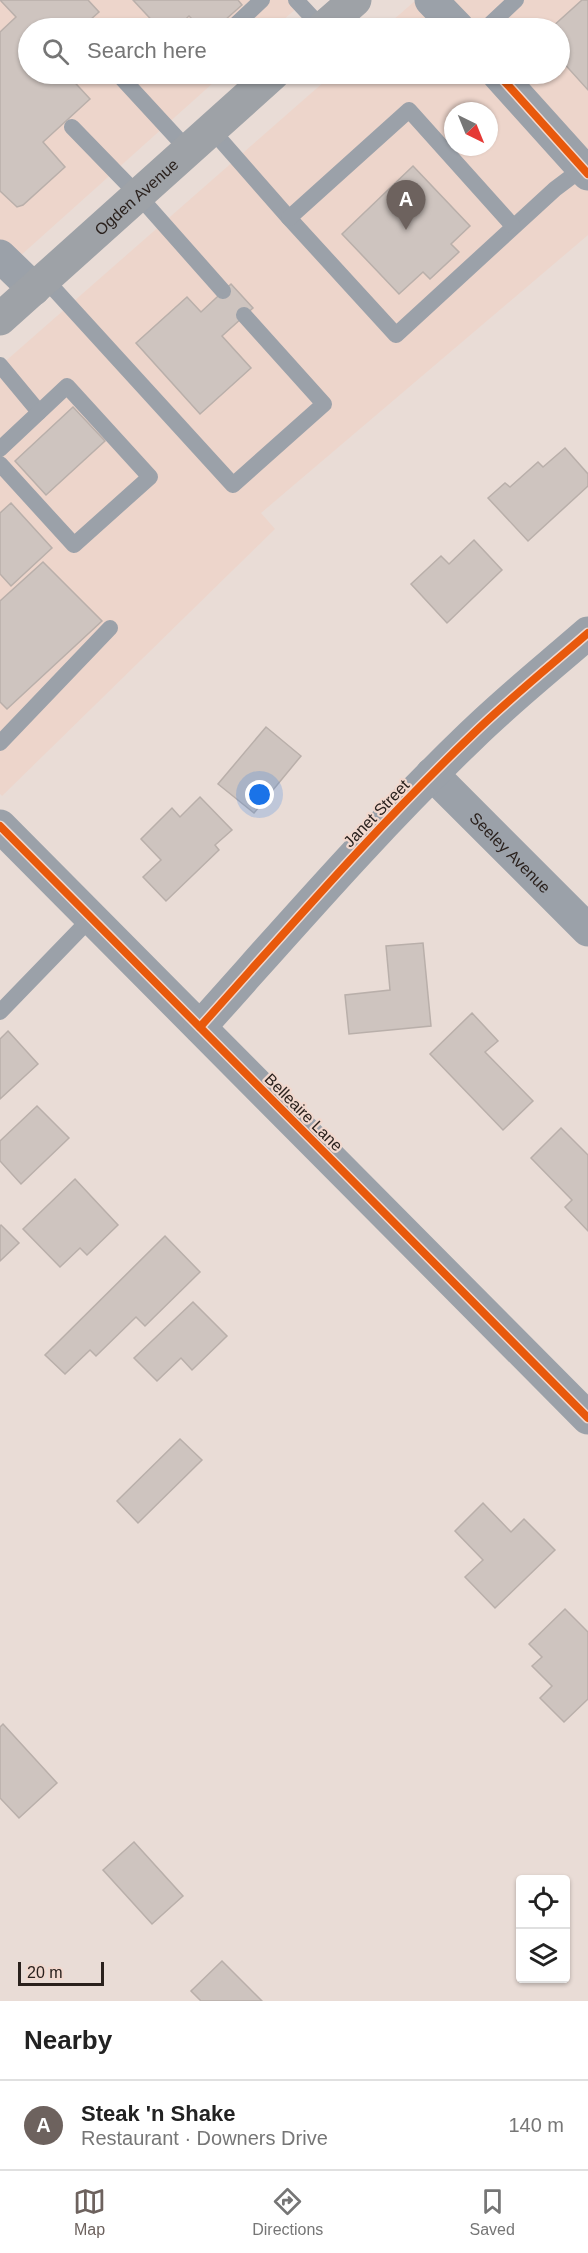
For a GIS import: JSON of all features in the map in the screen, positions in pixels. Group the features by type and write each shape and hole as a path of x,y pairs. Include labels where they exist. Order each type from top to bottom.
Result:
{"main road":[{"path":"334,18 355,0"},
{"name":"Ogden Avenue","path":"0,319 262,84"}],"street":[{"path":"431,0 448,18"},
{"path":"507,84 586,169"},
{"path":"0,256 39,284"},
{"name":"Janet Street","path":"200,1027 361,847 432,774 474,733 588,633"},
{"name":"Seeley Avenue","path":"432,774 588,930"},
{"name":"Belleaire Lane","path":"0,826 588,1418"}],"lane":[{"path":"242,18 262,0"},
{"path":"296,0 313,18"},
{"path":"497,18 516,0"},
{"path":"131,84 200,139 289,218 396,335 555,189 586,169"},
{"path":"289,218 409,110 513,226"},
{"path":"72,127 138,195 223,291"},
{"path":"39,284 233,485 324,404 244,315"},
{"path":"0,365 39,412"},
{"path":"0,449 67,386 150,477 74,545 0,464"},
{"path":"0,743 110,628"},
{"path":"0,1012 91,918"}],"shaded area":[{"path":"0,0 306,0 285,18 18,18 18,84 212,84 0,274"},
{"path":"416,0 588,0 588,235 261,513 275,529 2,796 0,794 0,366 322,84 570,84 570,18 395,18"}],"building":[{"path":"0,0 88,0 99,12 92,18 18,18 18,84 76,84 90,99 43,142 65,167 23,205 17,207 0,191 0,32 16,17"},
{"path":"133,0 238,0 242,5 227,18 191,18 189,16 187,18 150,18"},
{"path":"582,0 588,0 588,90 570,70 570,18 562,18"},
{"path":"413,166 470,226 451,244 459,252 430,279 423,272 399,294 342,234"},
{"path":"231,284 253,308 222,336 251,368 200,414 136,343 187,297 201,312"},
{"path":"73,407 105,441 46,495 15,461"},
{"path":"565,448 588,474 588,486 528,541 488,498 505,483 510,487 538,462 543,467"},
{"path":"11,503 52,548 11,586 0,574 0,513"},
{"path":"474,540 502,570 447,623 411,584 441,556 449,564"},
{"path":"43,562 102,621 7,709 0,702 0,601"},
{"path":"266,727 301,756 254,813 218,784"},
{"path":"200,797 232,830 215,845 219,850 166,901 143,877 161,860 141,839 172,808 180,817"},
{"path":"423,943 431,1026 349,1034 345,995 390,990 386,946"},
{"path":"472,1013 498,1041 485,1052 533,1101 503,1130 430,1054"},
{"path":"8,1031 38,1064 0,1099 0,1039"},
{"path":"37,1106 69,1138 21,1184 0,1161 0,1141"},
{"path":"561,1128 588,1155 588,1231 565,1207 572,1200 531,1158"},
{"path":"75,1179 118,1225 87,1255 80,1248 60,1267 23,1229"},
{"path":"0,1226 19,1243 0,1261"},
{"path":"165,1236 200,1272 145,1326 136,1317 96,1356 90,1350 65,1374 45,1355"},
{"path":"193,1302 227,1336 192,1370 181,1358 157,1381 134,1358"},
{"path":"180,1439 202,1460 138,1523 117,1501"},
{"path":"483,1503 511,1532 524,1519 555,1550 495,1608 465,1577 483,1560 455,1531"},
{"path":"565,1609 588,1632 588,1699 564,1722 540,1698 552,1686 532,1666 542,1657 529,1644"},
{"path":"3,1724 57,1783 19,1818 0,1798 0,1727"},
{"path":"134,1842 183,1896 152,1924 103,1870"},
{"path":"222,1961 262,2001 201,2001 191,1991"}],"cycle path":[{"path":"507,84 588,174"},
{"path":"200,1027 333,878 436,770 500,709 588,633"},
{"path":"0,826 588,1418"}],"place":[{"name":"Steak 'n Shake","path":"406,230"}]}
